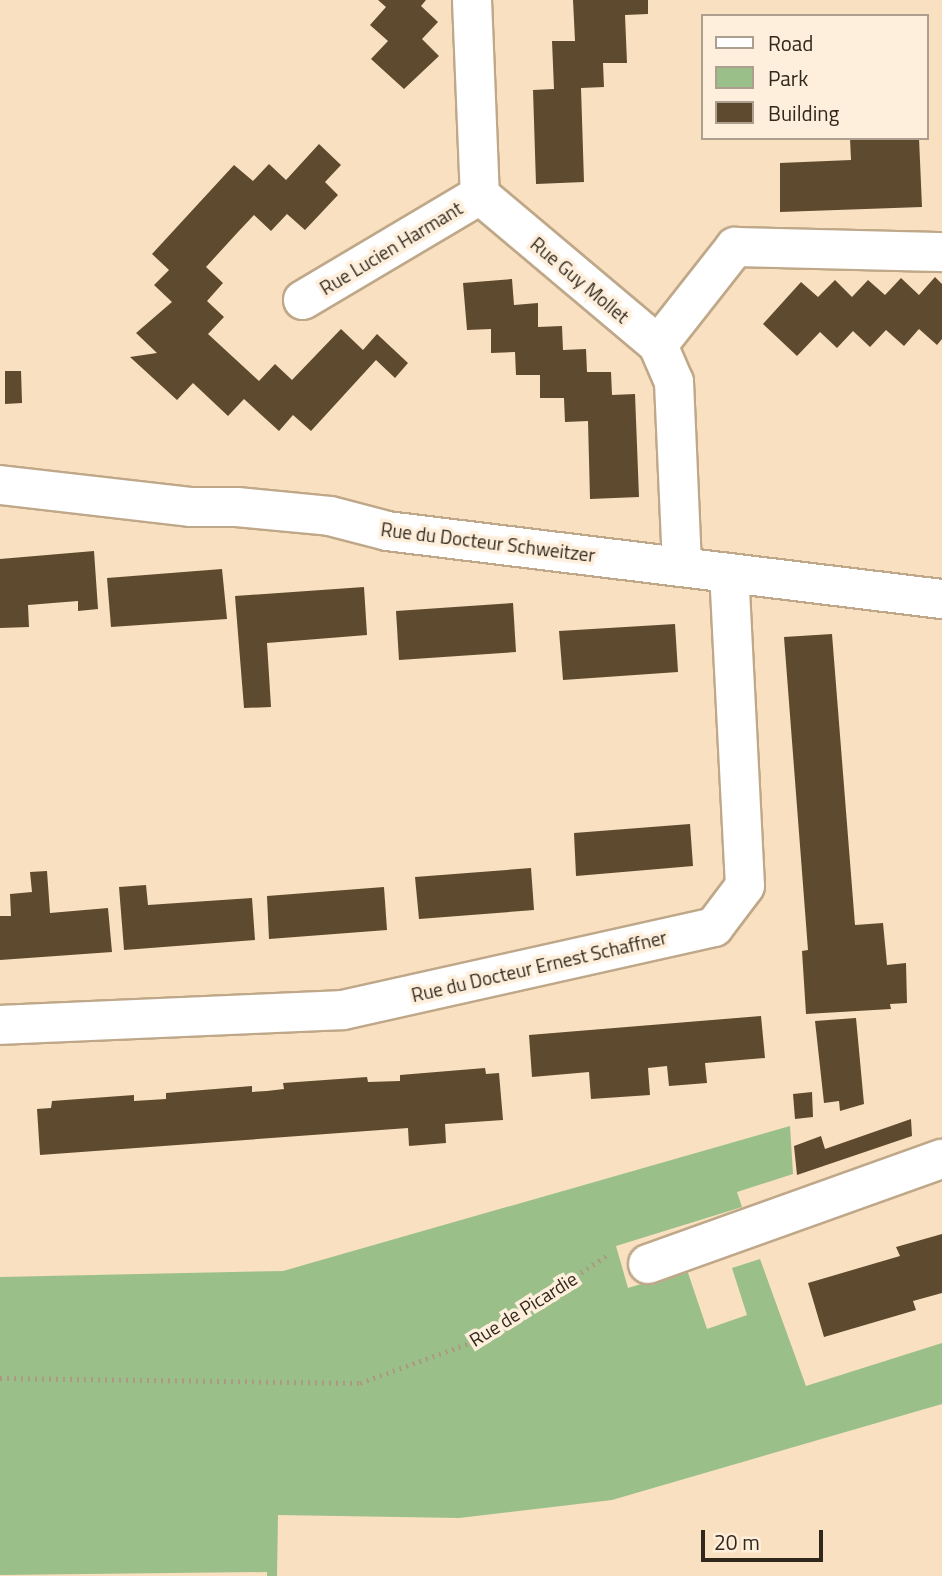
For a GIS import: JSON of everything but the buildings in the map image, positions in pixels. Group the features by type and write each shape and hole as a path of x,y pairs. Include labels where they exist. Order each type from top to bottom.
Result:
{"street":[{"path":"471,0 480,195"},
{"name":"Rue Lucien Harmant","path":"303,300 480,195"},
{"name":"Rue Guy Mollet","path":"480,195 658,345 674,382 682,567"},
{"path":"658,345 735,247 942,252"},
{"name":"Rue du Docteur Schweitzer","path":"0,485 190,507 237,506 330,516 387,531 942,599"},
{"name":"Rue du Docteur Ernest Schaffner","path":"0,1025 343,1010 714,927 745,886 729,573"},
{"path":"648,1264 942,1159"}],"path":[{"name":"Rue de Picardie","path":"0,1378 360,1383 475,1341 613,1252 648,1264"}],"green space":[{"path":"790,1126 793,1174 737,1192 742,1207 616,1246 628,1288 687,1270 707,1329 747,1315 732,1268 760,1259 806,1386 942,1343 942,1404 612,1500 459,1518 278,1515 277,1576 267,1576 267,1572 0,1575 0,1277 283,1271"}]}
